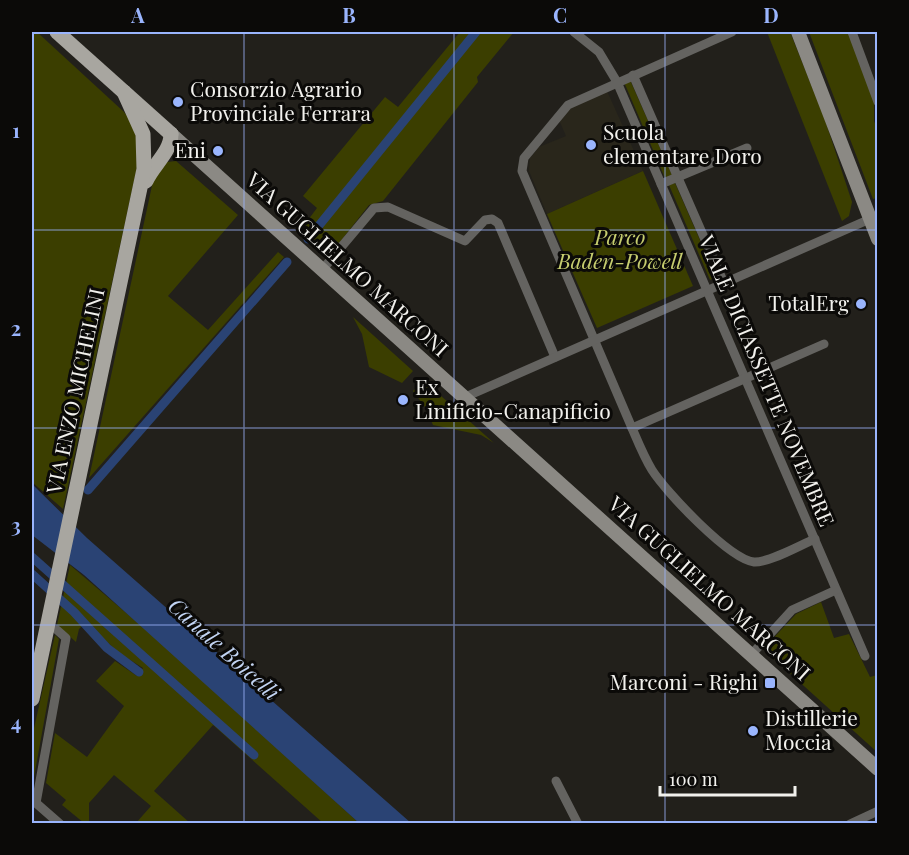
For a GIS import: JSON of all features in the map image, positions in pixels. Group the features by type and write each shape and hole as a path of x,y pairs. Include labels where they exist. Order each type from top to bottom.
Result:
{"main road":[{"name":"VIA GUGLIELMO MARCONI","path":"57,32 878,769"},
{"path":"798,32 873,216 878,239"},
{"name":"VIA ENZO MICHELINI","path":"32,699 145,160 140,124 124,92"},
{"name":"VIA ENZO MICHELINI","path":"138,198 152,169 170,143 171,134"},
{"path":"145,160 157,143 171,134"},
{"path":"164,154 182,152 201,162"}],"street":[{"name":"VIALE DICIASSETTE NOVEMBRE","path":"574,32 599,52 617,82 865,656"},
{"path":"852,32 878,102"},
{"path":"725,33 568,105 522,163 526,181 632,428 650,467 668,491 736,555 758,562 815,539"},
{"name":"VIALE DICIASSETTE NOVEMBRE","path":"633,75 724,283"},
{"path":"661,184 747,148"},
{"path":"322,270 374,208 388,207 465,240 471,237 485,220 492,219 498,223 555,357"},
{"path":"463,398 873,216"},
{"path":"632,428 824,344"},
{"path":"751,655 792,610 837,590"},
{"path":"57,630 66,638 36,803 60,824"},
{"path":"556,781 578,824"},
{"path":"850,824 878,811"}],"shaded area":[{"path":"607,91 643,171 547,214 529,171 530,158 539,147 566,136 559,120 571,107"}],"green space":[{"path":"32,32 37,32 124,112 136,127 137,167 63,509 32,482"},
{"path":"460,32 514,32 477,77 478,82 383,201 369,205 328,257 299,232 317,208 303,196 385,97 398,107"},
{"path":"767,32 790,32 824,117 852,202 849,216 842,221"},
{"path":"809,32 849,32 874,101 874,121 878,131 877,198 873,199"},
{"path":"630,80 672,175 665,178 624,82"},
{"path":"176,161 238,215 168,296 208,330 278,252 284,257 89,478 153,181 167,162"},
{"name":"Parco Baden-Powell","path":"643,171 693,286 597,328 547,214"},
{"path":"675,183 716,277 710,280 669,185"},
{"path":"353,317 413,371 402,383 369,367 362,334"},
{"path":"423,380 494,443 481,435 433,425 425,407 413,391"},
{"path":"70,565 165,646 359,823 323,823 213,725 154,791 190,823 136,823 151,806 114,775 89,803 89,823 84,823 62,805 66,800 46,783 55,733 87,757 124,706 96,681 115,661 137,676 143,668 119,653 86,622 79,629 76,642 57,625"},
{"path":"821,602 834,638 849,634 870,677 877,675 877,752 763,649 796,614"},
{"path":"55,635 59,639 32,788 32,737"}],"water":[{"path":"32,484 87,538 411,823 359,823 84,575 32,535"}],"waterway":[{"path":"308,239 476,32"},
{"path":"88,490 287,262"},
{"path":"32,557 254,755"},
{"path":"32,574 74,612 107,648 139,672"}],"place":[{"name":"Consorzio Agrario Provinciale Ferrara","path":"178,102"},
{"name":"Scuola elementare Doro","path":"591,145"},
{"name":"Eni","path":"218,151"},
{"name":"TotalErg","path":"861,304"},
{"name":"Ex Linificio-Canapificio","path":"403,400"},
{"name":"Marconi - Righi","path":"770,683"},
{"name":"Distillerie Moccia","path":"753,731"}],"water label":[{"name":"Canale Boicelli","path":"224,649"}]}
